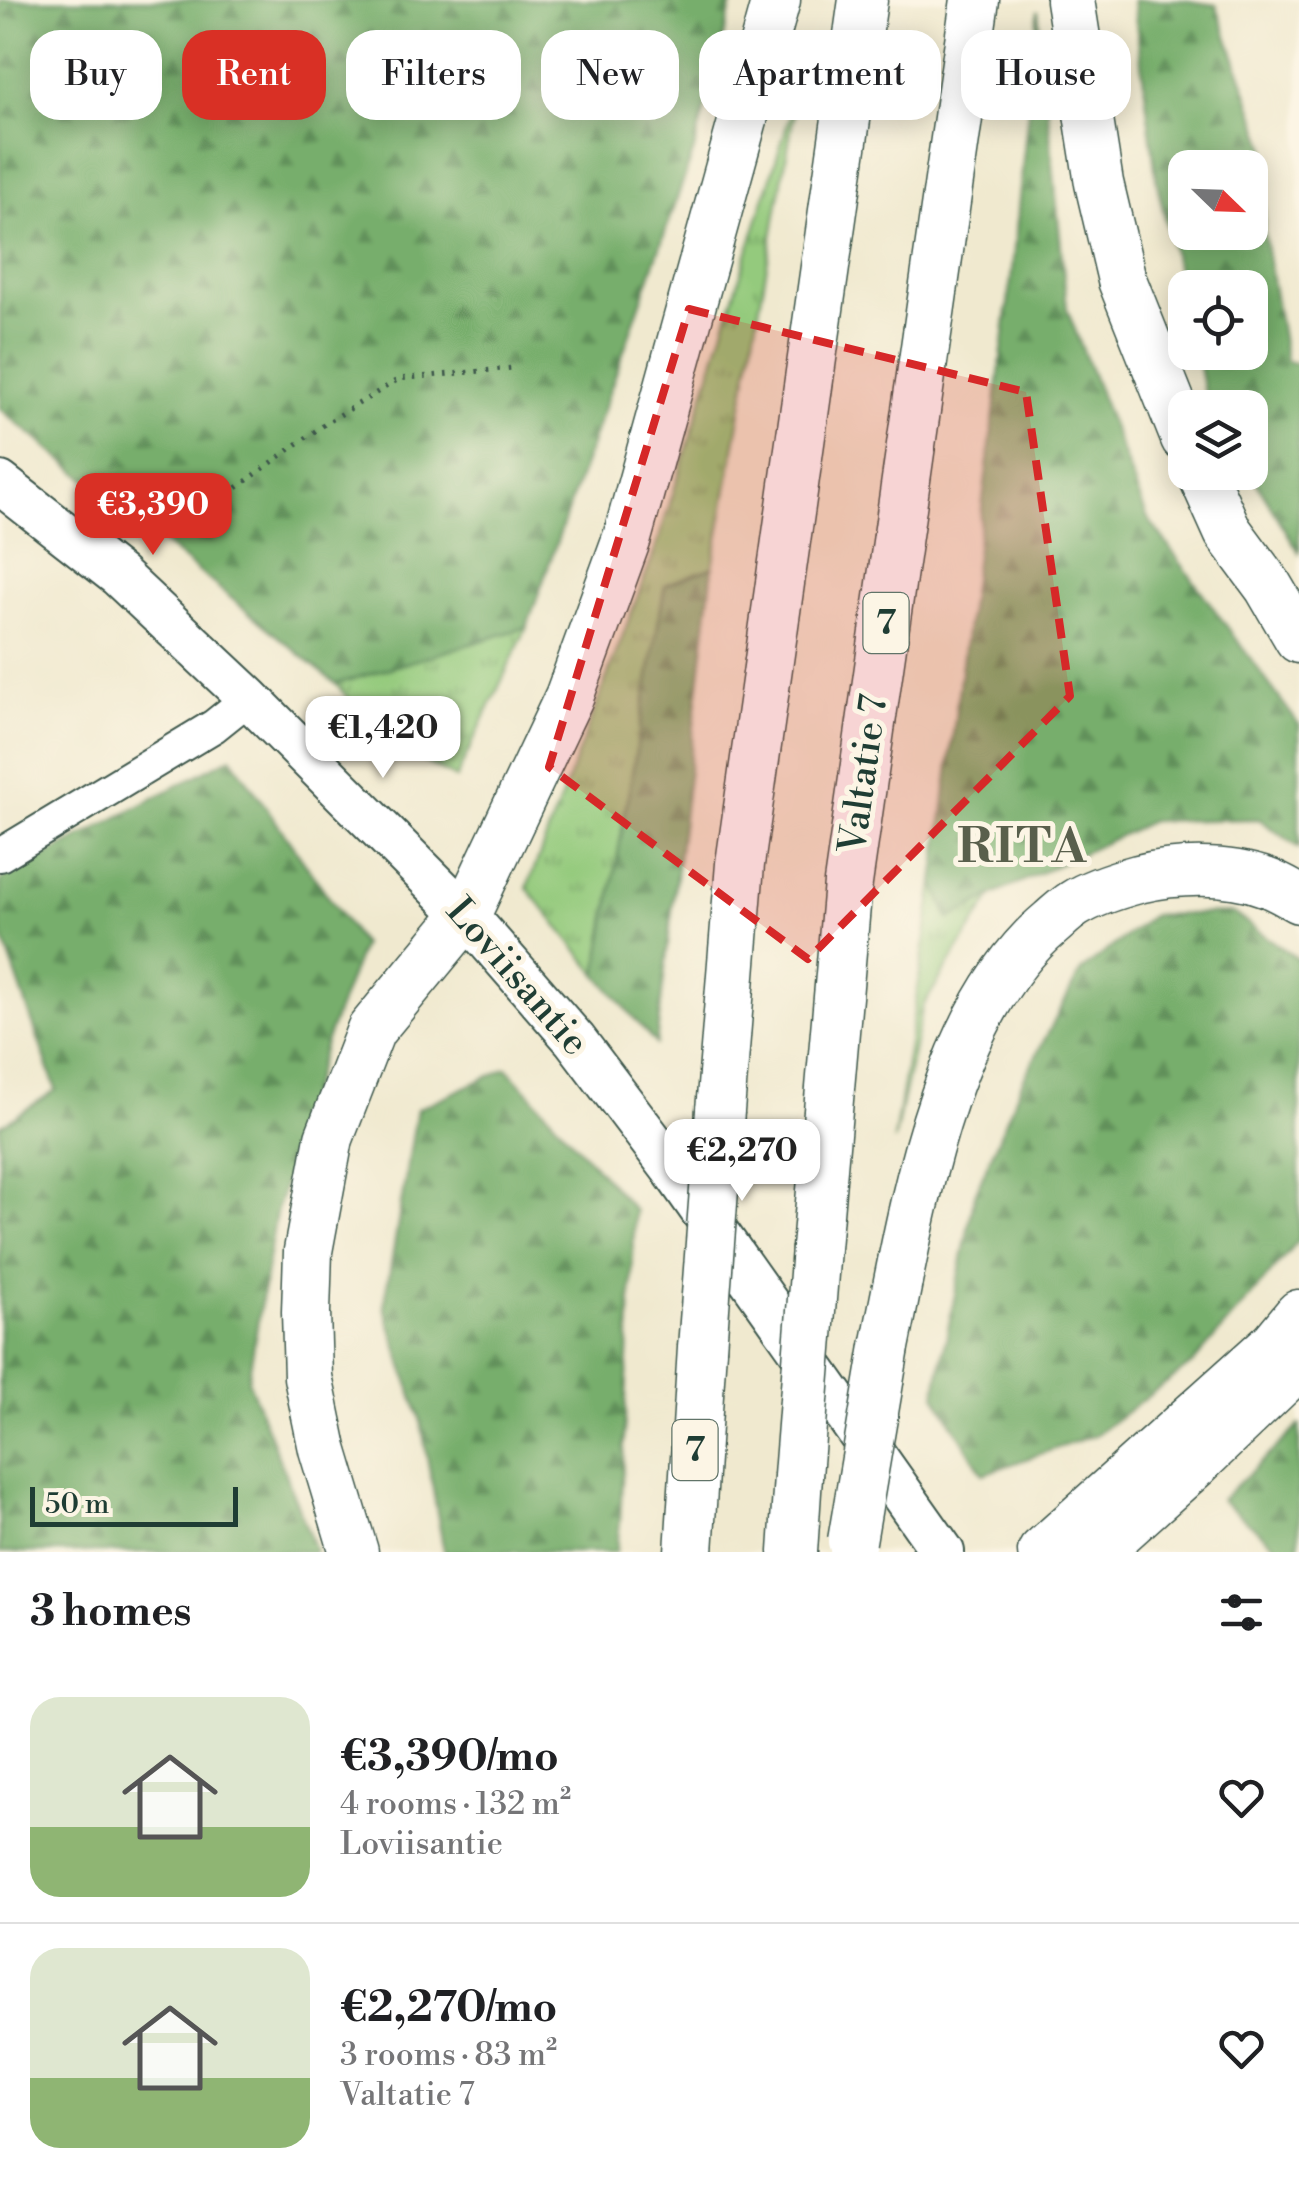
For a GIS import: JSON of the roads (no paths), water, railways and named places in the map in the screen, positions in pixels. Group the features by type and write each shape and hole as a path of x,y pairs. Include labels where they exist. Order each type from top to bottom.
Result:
{"highway":[{"path":"354,1552 308,1377 308,1251 328,1138 371,1030 466,916 569,697 626,538 776,0"},
{"name":"7","path":"689,1552 740,864 862,0"},
{"name":"Valtatie 7","path":"793,1552 848,883 975,0"},
{"path":"1070,0 1099,183 1122,280 1168,395"},
{"path":"1209,490 1228,532 1268,586 1299,639"},
{"path":"851,1547 885,1347 920,1177 950,1080 1004,970 1036,935 1073,904 1116,885 1165,872 1209,872 1263,881 1299,899"},
{"path":"1042,1552 1275,1343 1299,1314"},
{"path":"1097,1552 1299,1366"}],"main road":[{"name":"Loviisantie","path":"0,483 118,576 249,698 466,916 575,1040 671,1167 943,1552"}],"street":[{"path":"0,854 214,726 249,698"}],"district":[{"name":"RITA","path":"1023,848"}]}
